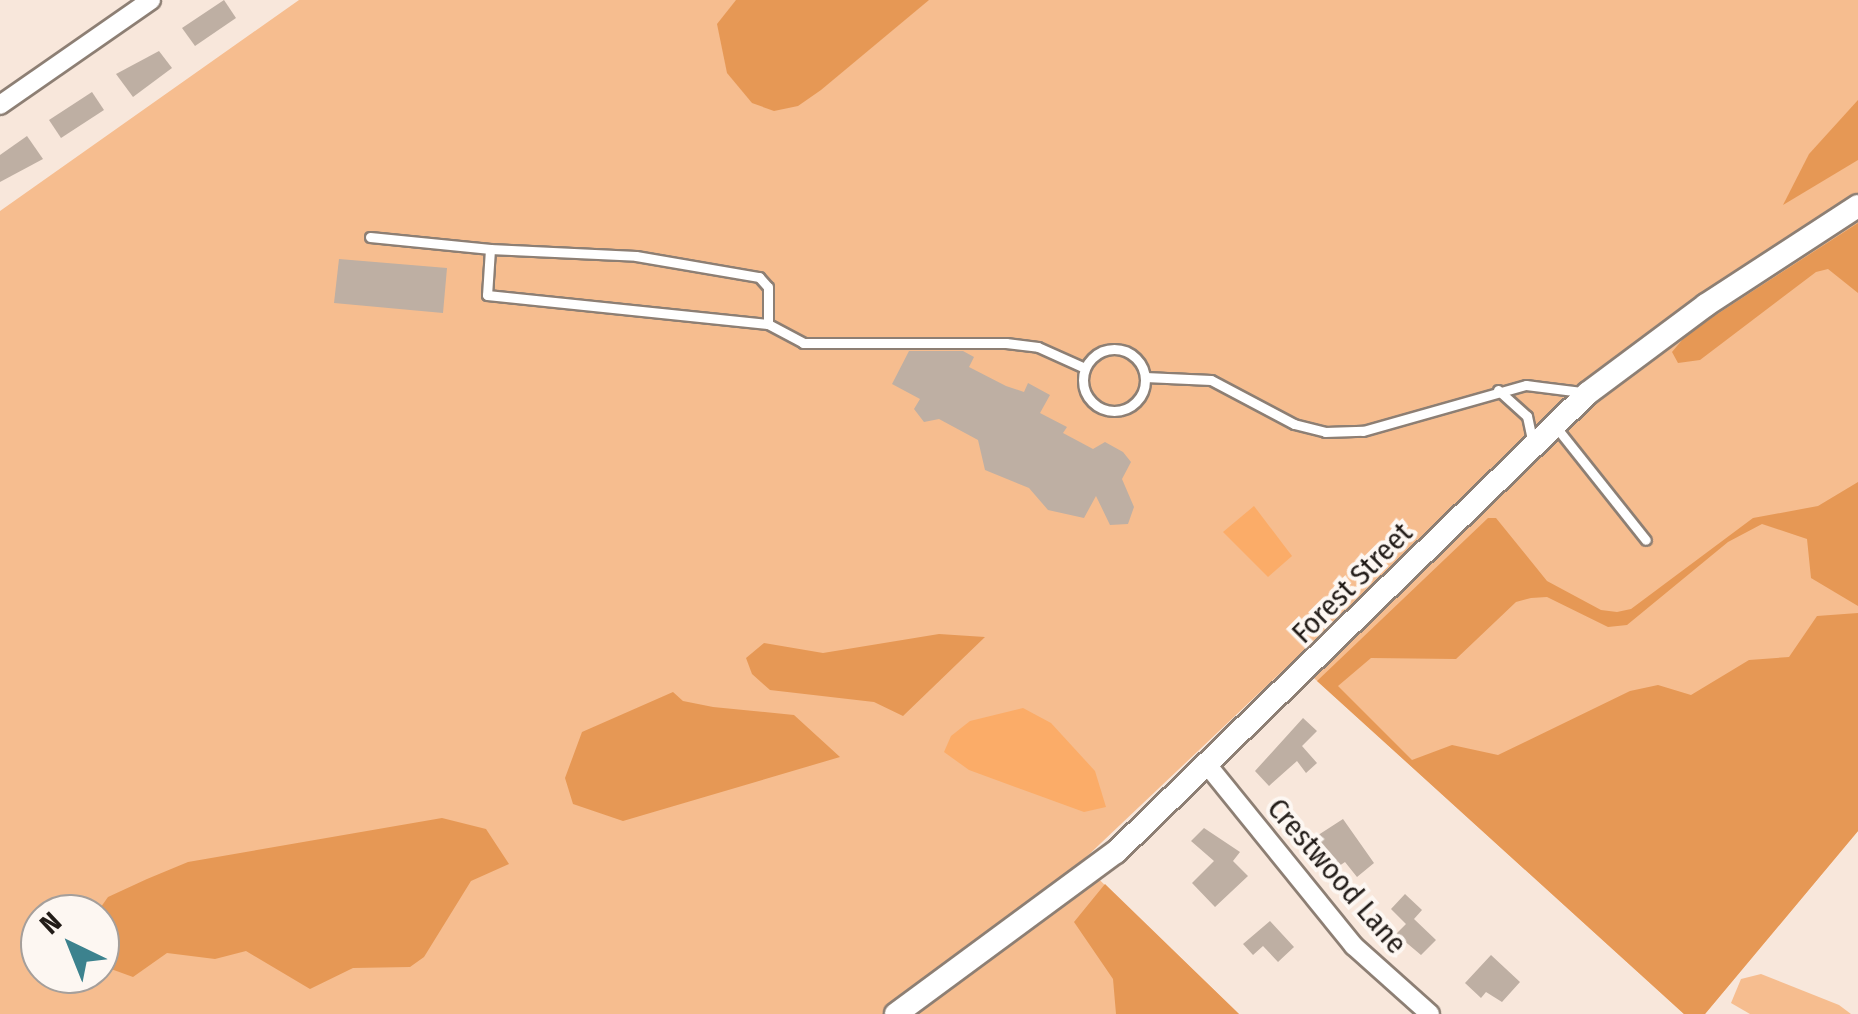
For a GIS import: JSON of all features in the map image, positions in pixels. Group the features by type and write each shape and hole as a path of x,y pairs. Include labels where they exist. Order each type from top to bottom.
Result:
{"street":[{"path":"0,105 152,0"},
{"name":"Forest Street","path":"896,1014 1093,870 1209,767 1588,393 1718,296 1858,206"},
{"name":"Crestwood Lane","path":"1209,767 1354,946 1430,1014"}],"lane":[{"path":"370,237 490,249 636,256 760,277 768,288 768,324"},
{"path":"490,249 487,295 768,324 803,344 1006,342 1085,368"},
{"path":"1123,350 1139,362 1145,377 1138,401 1110,412 1086,394 1085,368 1102,351 1123,350"},
{"path":"1145,377 1211,380 1294,424 1324,432 1363,431 1498,390 1548,385 1588,393"},
{"path":"1498,390 1527,416 1534,445"},
{"path":"1554,425 1646,540"}],"shaded area":[{"path":"299,0 1858,0 1858,831 1705,1014 1684,1014 1294,660 1081,862 1239,1014 0,1014 0,211"},
{"path":"736,0 929,0 821,90 798,106 774,111 752,103 727,73 717,24"},
{"path":"1858,100 1858,160 1783,205 1809,154"},
{"path":"1858,223 1858,293 1828,269 1816,272 1700,360 1678,363 1672,352 1688,333"},
{"path":"1858,482 1858,606 1811,578 1807,539 1762,524 1728,542 1627,625 1608,627 1547,597 1531,598 1516,602 1456,659 1371,658 1338,686 1412,760 1452,745 1498,755 1630,691 1658,685 1691,695 1749,660 1789,657 1817,616 1858,613 1858,831 1705,1014 1684,1014 1317,681 1488,518 1496,518 1547,581 1601,610 1617,612 1631,609 1753,518 1818,506"},
{"path":"1254,506 1292,556 1268,577 1223,532"},
{"path":"939,634 985,637 903,716 874,702 770,690 752,674 746,658 764,643 823,653"},
{"path":"673,692 683,701 713,707 794,715 840,757 623,821 573,804 565,778 582,732"},
{"path":"1023,708 1051,723 1095,771 1106,807 1084,812 969,770 944,752 951,736 970,721"},
{"path":"442,818 486,829 509,864 471,881 424,957 410,967 353,968 310,989 246,951 215,959 167,953 133,977 120,972 120,894 114,894 188,862"},
{"path":"1105,884 1239,1014 1116,1014 1113,979 1074,922"},
{"path":"1761,974 1839,1005 1851,1014 1750,1014 1731,1003 1741,979"}],"building":[{"path":"224,0 236,18 195,46 182,28"},
{"path":"159,51 172,68 133,97 116,74"},
{"path":"92,92 104,110 61,138 49,120"},
{"path":"27,136 43,159 0,182 0,155"},
{"path":"339,259 447,268 443,313 334,303"},
{"path":"909,351 963,351 974,357 969,367 1006,386 1024,392 1028,383 1050,395 1040,413 1067,427 1063,433 1093,449 1105,442 1123,452 1131,462 1122,479 1134,507 1128,524 1110,525 1096,496 1084,518 1048,510 1029,488 985,470 978,440 939,419 924,422 914,409 920,399 892,384"},
{"path":"1303,718 1317,731 1302,746 1317,763 1306,773 1297,761 1269,786 1255,771"},
{"path":"1343,819 1374,863 1357,877 1345,862 1336,868 1322,858 1309,841"},
{"path":"1204,828 1240,852 1233,861 1248,876 1215,907 1192,883 1214,861 1191,841"},
{"path":"1405,894 1422,910 1414,919 1436,940 1421,955 1396,934 1406,924 1391,909"},
{"path":"1270,921 1294,947 1278,962 1263,946 1253,955 1243,944"},
{"path":"1491,955 1520,982 1502,1002 1486,992 1481,998 1465,983"}]}
